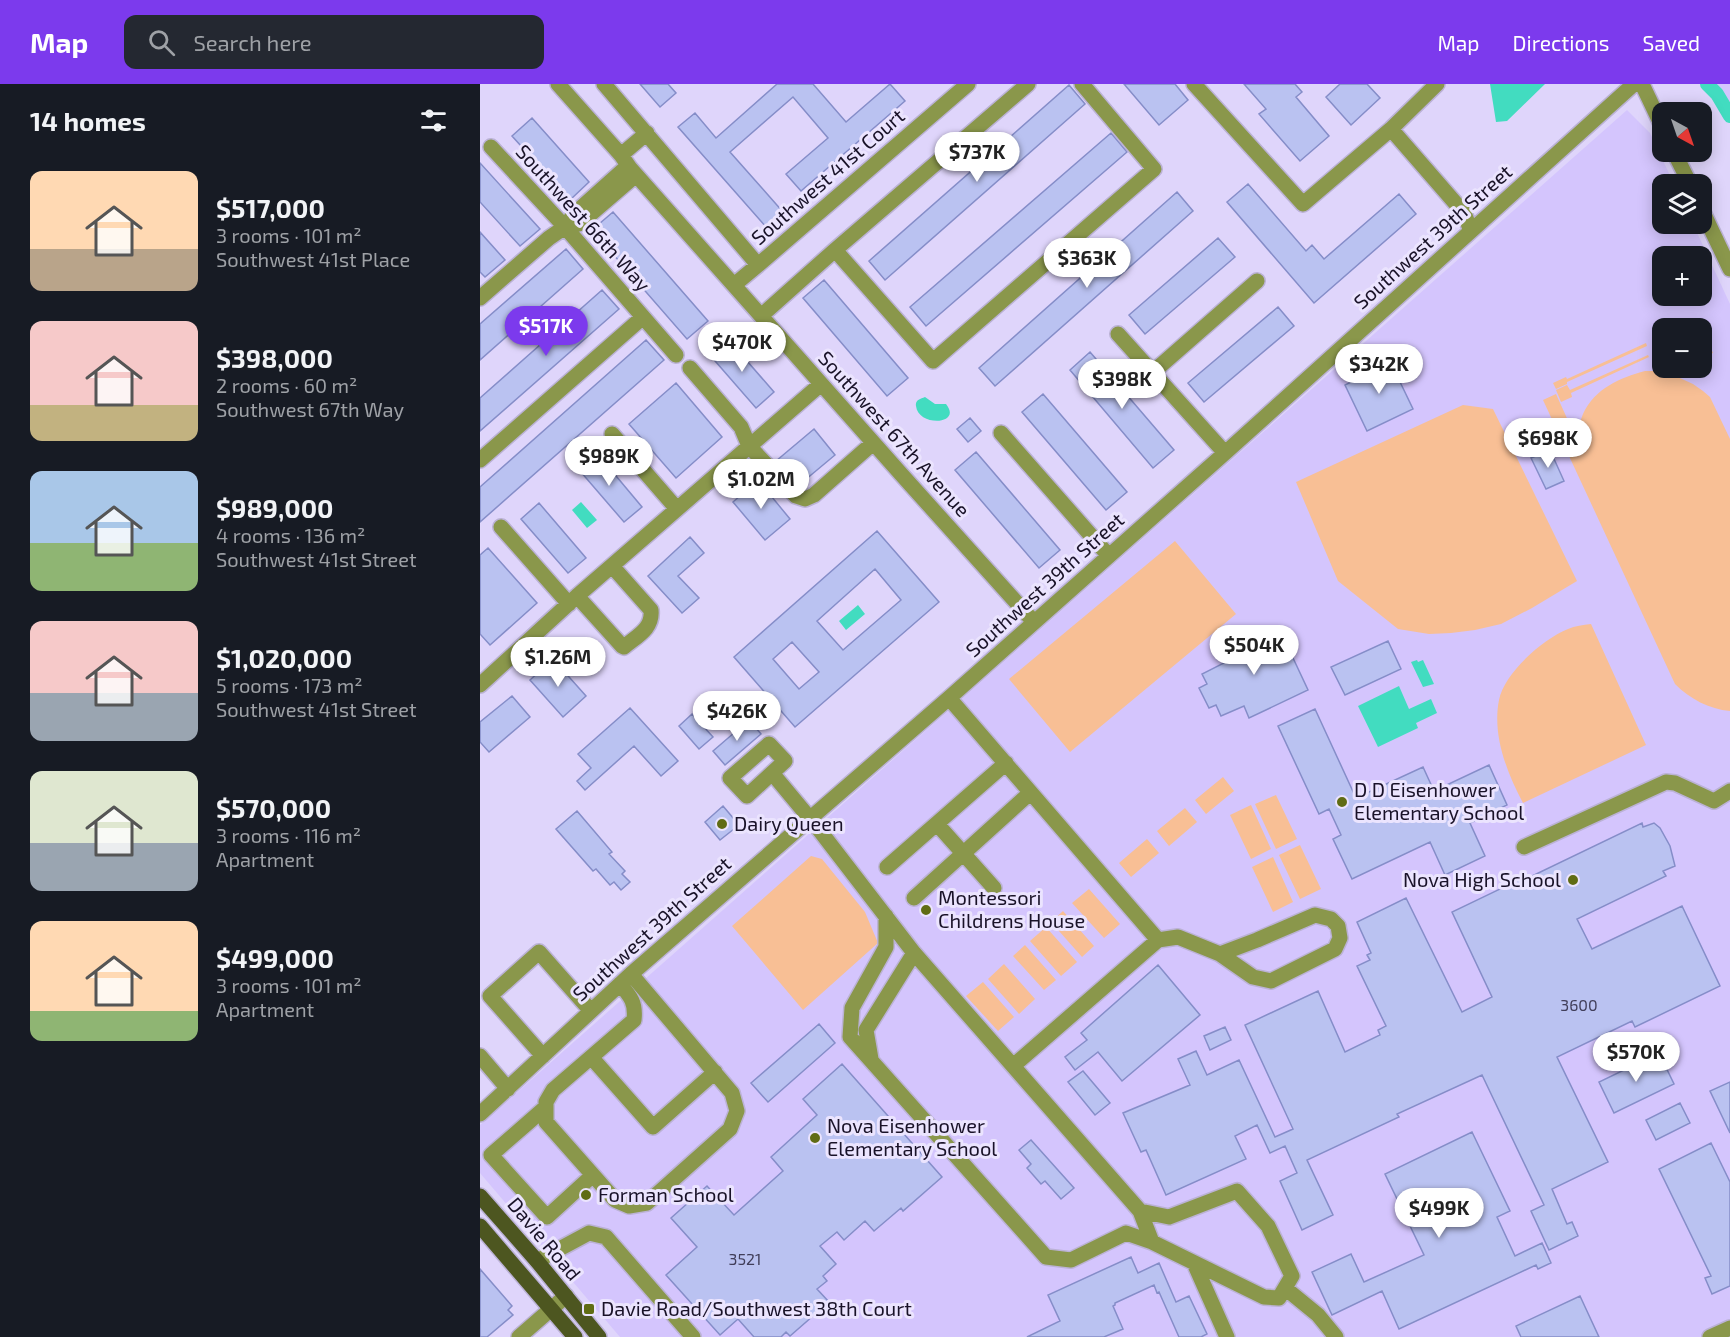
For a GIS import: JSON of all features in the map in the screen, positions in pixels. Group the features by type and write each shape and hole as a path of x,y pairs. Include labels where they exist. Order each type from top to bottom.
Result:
{"main road":[{"name":"Davie Road","path":"480,1196 599,1337"},
{"name":"Davie Road","path":"480,1226 575,1337"}],"street":[{"name":"Southwest 67th Avenue","path":"558,84 621,155 633,172 1034,622"},
{"name":"Southwest 41st Court","path":"604,84 759,265 968,84"},
{"path":"761,316 1028,84"},
{"path":"835,250 933,361 1154,169 1082,84"},
{"path":"1194,84 1303,204 1391,129 1437,84"},
{"name":"Southwest 39th Street","path":"480,1114 625,979 950,698 1634,84"},
{"path":"1642,84 1652,105"},
{"path":"1391,129 1464,213 1471,231"},
{"path":"621,155 647,134"},
{"name":"Southwest 66th Way","path":"491,147 565,227 676,355"},
{"path":"480,298 549,238 565,227 579,224 633,172"},
{"path":"1712,231 1730,269"},
{"path":"734,285 759,265"},
{"path":"1152,373 1257,281"},
{"path":"480,460 643,317"},
{"path":"1118,334 1225,453"},
{"path":"690,369 741,427 749,446 796,496 805,499 814,495 873,443"},
{"path":"483,676 821,384"},
{"path":"1001,433 1109,556"},
{"path":"612,434 677,509"},
{"path":"501,527 573,600 624,647 649,626 652,618 651,610 612,566"},
{"path":"950,698 1158,940"},
{"path":"887,867 1006,763"},
{"path":"772,773 914,953 1140,1212 1152,1242"},
{"path":"1524,847 1666,783 1675,783 1713,801 1730,791"},
{"path":"914,898 1030,793"},
{"path":"937,824 994,888"},
{"path":"1013,1066 1158,940 1179,937 1220,954 1253,977 1271,981 1335,949 1340,938 1338,926 1331,919 1315,915 1220,954"},
{"path":"886,916 886,947 852,1008 850,1037 1046,1257 1071,1260 1126,1233 1152,1242 1264,1297 1279,1298 1292,1276 1268,1226 1237,1191 1169,1217 1140,1212"},
{"path":"543,1056 490,996 539,952 591,1011"},
{"path":"871,1060 866,1030 914,953"},
{"path":"625,979 732,1092 737,1111 730,1129 647,1203 629,1206 615,1200 546,1122 546,1102 553,1090 634,1020 636,1007 625,979"},
{"path":"480,1056 508,1089"},
{"path":"591,1057 653,1127 715,1072"},
{"path":"546,1107 491,1155 547,1217 593,1176"},
{"path":"537,1261 590,1233 606,1237 693,1337"},
{"path":"1194,1263 1227,1337"},
{"path":"1285,1288 1318,1315 1336,1337"},
{"path":"519,1337 566,1296"},
{"path":"1710,1337 1730,1328"}],"shaded area":[{"path":"1490,84 1545,84 1507,121 1496,122"},
{"path":"1711,84 1730,84 1730,121"},
{"path":"1627,110 1650,133 1652,162 1664,162 1669,174 1652,174 1652,234 1698,234 1703,246 1652,246 1652,306 1712,306 1712,265 1730,304 1730,1337 620,1337 480,1173 480,1125"},
{"path":"1646,343 1647,346 1556,389 1553,383 1566,377 1567,379"},
{"path":"1648,355 1649,357 1571,393 1572,397 1561,402 1556,390 1567,385 1570,390"},
{"path":"1652,371 1652,378 1680,378 1693,384 1710,397 1730,439 1730,711 1700,702 1675,684 1543,400 1556,394 1575,436 1583,414 1594,397 1609,385 1626,377"},
{"path":"925,397 935,404 946,404 950,411 949,416 938,421 924,418 919,413 916,402"},
{"path":"1463,405 1493,409 1577,581 1501,624 1451,633 1429,634 1398,629 1338,581 1296,482"},
{"path":"581,502 597,520 587,528 572,510"},
{"path":"1175,541 1236,614 1070,752 1009,679"},
{"path":"858,605 865,614 846,630 839,621"},
{"path":"1591,624 1646,745 1523,803 1502,753 1499,740 1497,713 1502,690 1516,668 1536,649 1571,628"},
{"path":"1417,660 1418,662 1423,660 1434,684 1423,687 1411,662"},
{"path":"1399,686 1409,709 1431,699 1437,713 1416,723 1418,728 1378,747 1358,706"},
{"path":"1223,777 1234,791 1206,814 1195,800"},
{"path":"1276,795 1297,839 1276,849 1255,804"},
{"path":"1251,805 1271,849 1251,859 1230,815"},
{"path":"1185,808 1197,822 1169,846 1157,831"},
{"path":"1147,839 1159,853 1131,877 1119,863"},
{"path":"1300,845 1321,889 1300,899 1279,855"},
{"path":"811,856 822,859 865,912 878,943 803,1010 732,926"},
{"path":"1273,857 1293,902 1273,912 1252,867"},
{"path":"1089,889 1120,924 1104,938 1072,903"},
{"path":"1063,911 1094,946 1082,957 1051,922"},
{"path":"1046,927 1077,962 1061,976 1030,941"},
{"path":"1025,945 1056,980 1044,990 1013,956"},
{"path":"1004,964 1035,999 1019,1014 988,979"},
{"path":"983,982 1014,1017 998,1031 966,996"}],"building":[{"path":"640,84 668,84 676,93 660,107"},
{"path":"777,84 813,84 846,122 890,84 905,101 801,191 786,174 828,138 793,97 730,152 783,212 766,227 678,127 695,113 716,138"},
{"path":"1124,84 1175,84 1188,100 1159,125"},
{"path":"1244,84 1295,84 1302,92 1296,97 1329,136 1300,161 1259,114 1266,109"},
{"path":"1340,84 1367,84 1380,98 1351,125 1326,97"},
{"path":"1069,85 1085,104 885,280 869,261"},
{"path":"532,118 589,182 570,200 512,136"},
{"path":"1111,133 1127,152 926,326 910,307"},
{"path":"480,163 540,229 520,246 480,202"},
{"path":"1248,184 1306,251 1312,245 1324,259 1399,194 1416,214 1314,303 1227,202"},
{"path":"1177,192 1193,211 995,386 979,368"},
{"path":"613,212 708,321 687,339 592,230"},
{"path":"480,232 505,260 485,277 480,272"},
{"path":"1218,238 1235,257 1145,334 1129,315"},
{"path":"566,249 583,269 480,360 480,324"},
{"path":"824,280 908,378 887,396 803,298"},
{"path":"602,290 619,309 480,431 480,398"},
{"path":"1278,307 1294,326 1204,402 1188,383"},
{"path":"727,338 774,392 756,408 709,354"},
{"path":"646,340 664,360 480,522 480,487"},
{"path":"1090,352 1174,450 1153,468 1070,370"},
{"path":"1388,357 1413,409 1367,431 1345,385 1367,374 1365,368"},
{"path":"676,383 722,437 676,478 629,424"},
{"path":"1043,394 1127,492 1106,510 1022,412"},
{"path":"970,418 981,431 968,442 957,429"},
{"path":"814,429 835,455 799,485 776,461"},
{"path":"1550,450 1564,481 1546,489 1531,458"},
{"path":"596,452 642,507 624,522 574,464 582,464"},
{"path":"976,452 1060,550 1039,568 955,470"},
{"path":"758,480 790,519 765,540 733,502"},
{"path":"539,503 586,558 568,573 521,519"},
{"path":"877,531 939,602 795,727 734,657","holes":["875,569 901,600 843,650 817,621","792,642 819,672 799,689 773,659"]},
{"path":"690,537 704,553 678,576 699,598 682,613 648,576"},
{"path":"488,548 537,603 490,645 480,634 480,555"},
{"path":"1278,626 1308,690 1249,718 1244,706 1221,716 1216,705 1209,708 1199,688 1207,684 1202,674 1224,663 1220,653"},
{"path":"1388,641 1401,669 1345,695 1331,667"},
{"path":"553,659 586,696 563,717 530,680"},
{"path":"512,696 530,717 489,752 480,742 480,722"},
{"path":"630,708 678,761 661,776 634,746 585,790 577,781 591,768 578,754"},
{"path":"1315,709 1356,798 1423,767 1434,791 1489,765 1507,805 1470,823 1485,856 1445,875 1430,842 1352,879 1333,839 1341,835 1329,809 1319,814 1278,726"},
{"path":"692,714 713,737 699,749 679,726"},
{"path":"749,720 761,734 725,765 713,751"},
{"name":"Dairy Queen","path":"723,806 739,825 720,840 705,822"},
{"path":"577,811 612,852 609,854 625,871 622,874 630,882 621,890 614,882 610,885 596,869 593,871 556,829"},
{"path":"1642,823 1643,827 1654,823 1660,828 1670,846 1675,866 1663,871 1666,876 1577,919 1592,949 1682,906 1720,986 1635,1027 1632,1021 1557,1057 1608,1162 1552,1189 1567,1224 1572,1222 1578,1236 1549,1250 1531,1211 1544,1205 1482,1075 1397,1114 1399,1117 1307,1160 1333,1215 1302,1230 1280,1181 1297,1173 1285,1146 1270,1153 1257,1125 1235,1136 1246,1159 1166,1195 1146,1150 1141,1152 1123,1113 1190,1085 1178,1059 1196,1051 1207,1075 1239,1060 1275,1137 1293,1129 1245,1025 1318,991 1345,1052 1380,1035 1378,1030 1386,1026 1357,966 1370,960 1367,955 1371,953 1357,922 1406,898 1462,1012 1492,997 1452,912"},
{"path":"1158,965 1200,1015 1122,1081 1098,1052 1075,1070 1065,1057 1087,1040 1081,1033"},
{"path":"819,1024 835,1043 768,1102 751,1083"},
{"path":"1225,1027 1231,1040 1210,1050 1204,1036"},
{"path":"1659,1053 1674,1084 1614,1113 1599,1082"},
{"path":"842,1064 942,1177 903,1211 901,1208 874,1231 865,1221 844,1240 837,1232 820,1246 836,1264 823,1276 827,1281 817,1289 829,1302 790,1336 786,1332 781,1337 754,1337 738,1319 720,1335 666,1275 697,1247 671,1218 707,1186 734,1215 783,1171 771,1157 817,1115 803,1099"},
{"path":"1083,1071 1110,1103 1095,1115 1068,1082"},
{"path":"1730,1082 1730,1133 1710,1091"},
{"path":"1680,1103 1690,1123 1656,1140 1646,1120"},
{"path":"1472,1132 1510,1211 1497,1217 1515,1256 1542,1243 1551,1263 1538,1269 1536,1265 1399,1329 1382,1291 1332,1315 1312,1272 1351,1254 1364,1282 1424,1255 1385,1174"},
{"path":"1031,1140 1074,1188 1061,1199 1045,1181 1041,1184 1027,1168 1031,1164 1019,1150"},
{"path":"1711,1143 1730,1182 1730,1286 1712,1294 1705,1278 1711,1276 1659,1169"},
{"path":"1131,1257 1138,1273 1159,1263 1176,1302 1189,1296 1207,1334 1201,1337 1179,1337 1154,1285 1115,1303 1113,1306 1123,1329 1104,1337 1027,1337 1060,1321 1048,1295"},
{"path":"480,1269 512,1306 508,1310 513,1315 487,1337 480,1337"},
{"path":"1580,1296 1599,1337 1521,1337 1516,1326"}],"waterway":[{"path":"1707,84 1717,94 1730,116"}],"place":[{"name":"D D Eisenhower Elementary School","path":"1342,802"},
{"name":"Dairy Queen","path":"722,824"},
{"name":"Nova High School","path":"1573,880"},
{"name":"Montessori Childrens House","path":"926,910"},
{"name":"Nova Eisenhower Elementary School","path":"815,1138"},
{"name":"Forman School","path":"586,1195"},
{"name":"Davie Road/Southwest 38th Court","path":"589,1309"}]}
